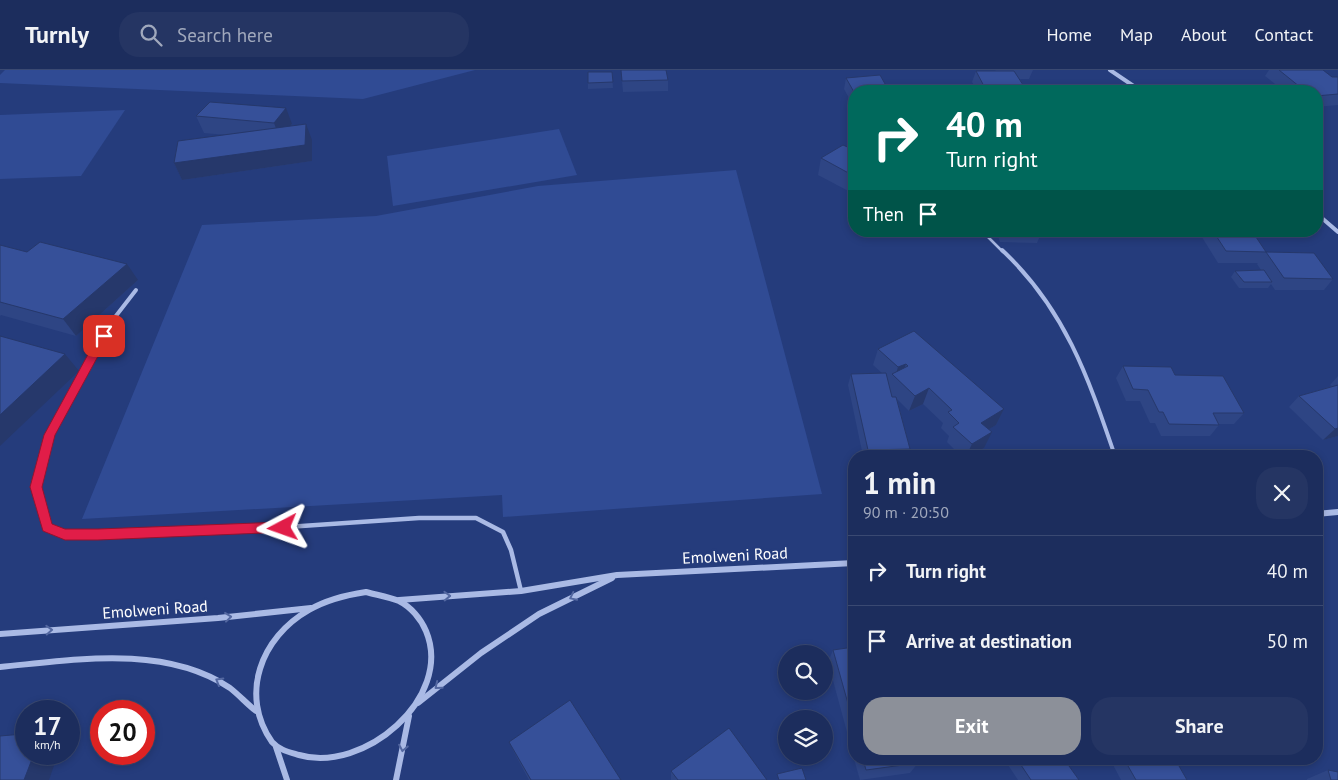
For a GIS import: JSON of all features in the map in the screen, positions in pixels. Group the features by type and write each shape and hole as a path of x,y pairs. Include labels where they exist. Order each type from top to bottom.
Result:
{"street":[{"path":"1110,70 1132,85"},
{"path":"1323,218 1338,232"},
{"path":"1323,513 1338,512"},
{"name":"Emolweni Road","path":"399,600 480,596 617,575 848,563"},
{"name":"Emolweni Road","path":"418,703 481,653 539,614 617,575"},
{"path":"276,747 309,759 336,758 363,750 388,736 418,703 429,678 432,653 428,631 415,613 399,600 383,594 366,592 348,594 329,599 312,608 290,623 274,642 262,664 256,688 257,711 262,724 276,747 287,780"},
{"name":"Emolweni Road","path":"0,634 218,618 312,608"},
{"path":"0,667 127,658 157,662 186,667 212,677 245,699 257,711"},
{"path":"396,780 409,715"}],"lane":[{"path":"988,237 1040,291 1060,322 1101,414 1113,450"},
{"path":"136,290 112,321 50,435 36,487 47,527 65,534 98,535 244,530 419,518 476,518 504,532 511,550 521,591"}],"shaded area":[{"path":"5,70 475,70 363,99 0,83 0,75"},
{"path":"125,110 81,176 0,179 0,115"},
{"path":"559,129 577,175 393,206 387,156"},
{"path":"736,170 822,494 503,517 502,495 82,519 202,225 376,216 538,186"}],"building":[{"path":"621,70 666,70 668,80 622,81"},
{"path":"1279,70 1323,70 1332,77 1338,77 1338,94 1323,95 1323,85 1298,85"},
{"path":"976,71 1014,71 1023,85 983,85"},
{"path":"588,72 612,72 613,82 588,83"},
{"path":"880,75 886,85 850,85 846,78"},
{"path":"210,102 286,108 274,123 196,116"},
{"path":"306,124 305,145 174,163 178,141"},
{"path":"843,145 848,147 848,173 821,158"},
{"path":"1217,237 1256,237 1266,252 1226,251"},
{"path":"40,242 127,264 63,319 0,302 0,245 27,252"},
{"path":"1266,252 1314,253 1333,279 1284,278"},
{"path":"1264,270 1272,282 1244,282 1235,271"},
{"path":"914,331 1004,409 981,423 992,432 972,444 953,427 959,423 948,412 952,410 929,388 915,396 892,374 908,366 906,364 898,367 878,349"},
{"path":"0,336 65,354 0,415"},
{"path":"1123,366 1171,367 1175,375 1223,376 1244,413 1213,413 1219,425 1169,424 1163,412 1159,412 1148,390 1133,389"},
{"path":"886,373 892,397 896,397 910,449 868,450 851,374"},
{"path":"1338,385 1338,428 1335,429 1299,396"},
{"path":"848,648 848,704 833,650"},
{"path":"570,700 621,780 531,780 509,742"},
{"path":"729,728 767,780 678,780 671,771"},
{"path":"15,735 15,765 30,765 24,780 0,780 0,736"},
{"path":"865,765 903,765 866,770"},
{"path":"1021,765 1068,765 1079,780 1031,780"},
{"path":"1127,765 1178,765 1187,780 1136,780"},
{"path":"802,768 806,780 779,780 777,774"},
{"path":"1328,770 1338,772 1338,780 1331,780"}],"route":[{"path":"104,336 50,435 36,487 47,527 65,534 98,535 283,528"}]}
